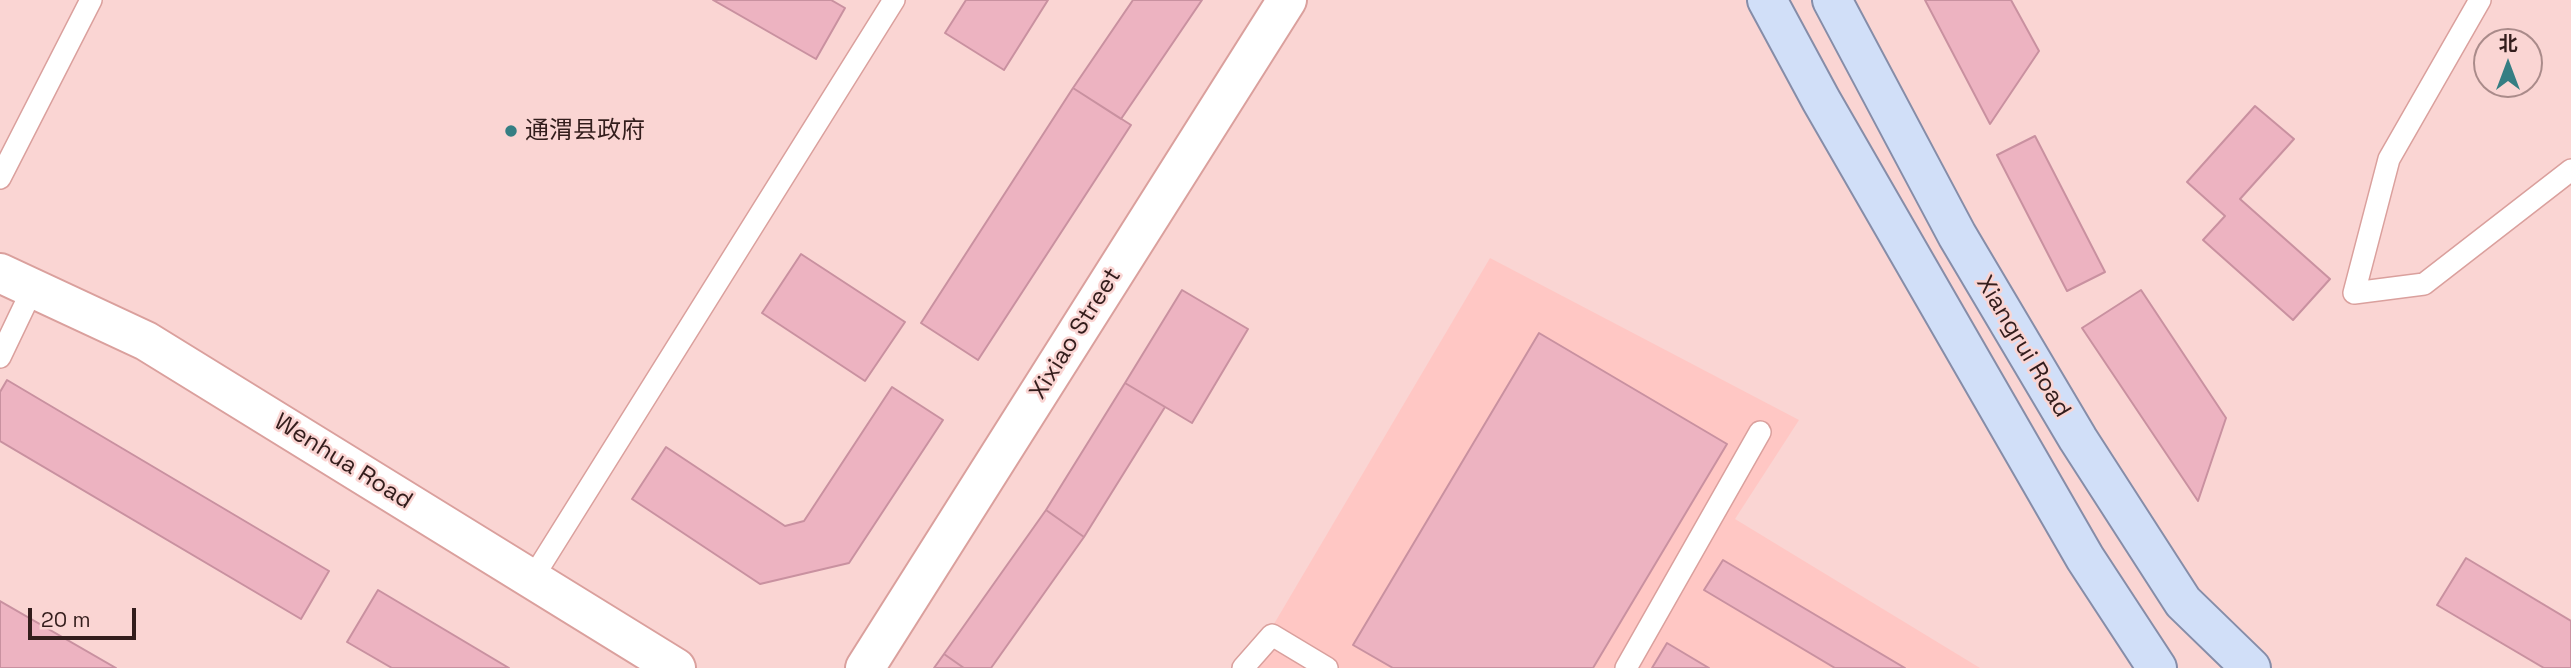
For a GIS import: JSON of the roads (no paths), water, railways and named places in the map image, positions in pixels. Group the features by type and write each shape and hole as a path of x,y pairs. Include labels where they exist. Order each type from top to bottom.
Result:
{"main road":[{"name":"Xiangrui Road","path":"1768,0 1828,112 2085,558 2157,668"},
{"name":"Xiangrui Road","path":"1832,0 1957,235 2078,439 2183,602 2251,668"}],"street":[{"name":"Xixiao Street","path":"865,668 1287,0"},
{"name":"Wenhua Road","path":"16,281 146,341 676,668"}],"lane":[{"path":"0,178 91,0"},
{"path":"532,579 894,0"},
{"path":"2480,0 2389,159 2354,293 2424,284 2571,170"},
{"path":"0,357 16,281"},
{"path":"1626,668 1760,432"},
{"path":"1243,668 1272,635 1327,668"}],"place":[{"name":"通渭县政府","path":"511,131"}]}
